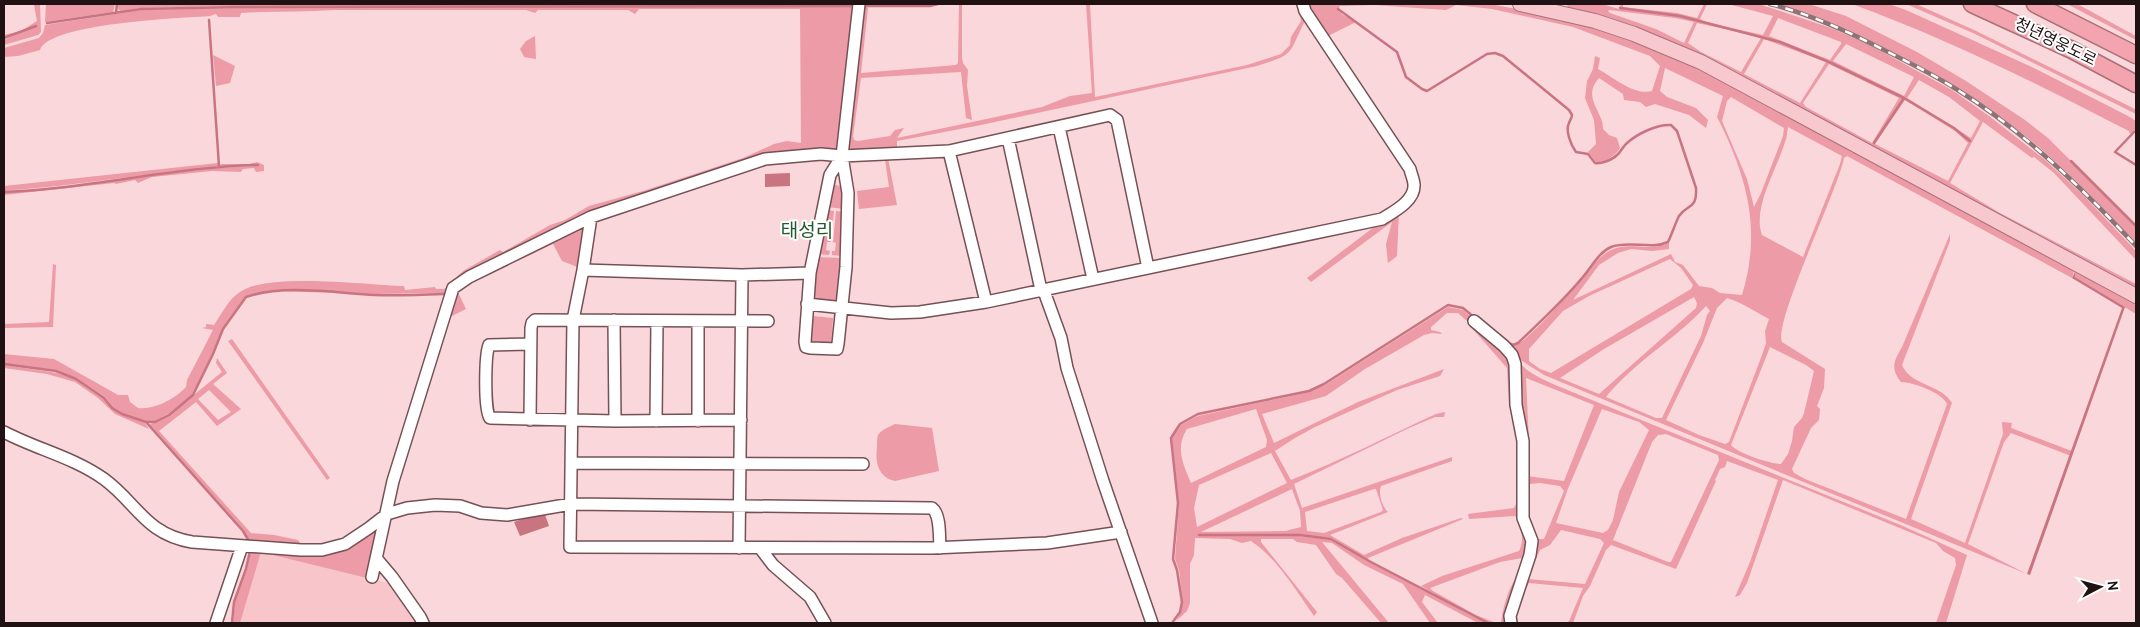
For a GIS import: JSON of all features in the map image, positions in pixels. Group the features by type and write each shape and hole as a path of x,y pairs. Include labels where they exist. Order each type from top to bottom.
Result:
{"highway":[{"name":"청년영웅도로","path":"1972,4 2072,50 2136,84"},
{"name":"청년영웅도로","path":"2035,4 2136,55"}],"main road":[{"path":"1520,4 1558,7 1634,34 1701,62 2136,296"}],"street":[{"path":"842,156 830,175 810,273 806,304 805,342 806,347 810,348 837,349 842,309 848,193 842,156 858,4"},
{"path":"806,304 891,313 920,312 986,302 1382,218 1402,206 1412,194 1414,186 1410,170 1305,11 1303,4"},
{"path":"372,577 393,481 452,288 469,277 591,217 765,159 821,154 842,156 949,151 1110,115 1116,120 1148,268"},
{"path":"1059,127 1093,279"},
{"path":"1008,138 1040,290 1045,294 1060,338 1067,368 1152,623"},
{"path":"949,151 986,302"},
{"path":"591,217 573,320 570,546 940,548 1047,543 1121,532"},
{"path":"583,270 742,275 810,273"},
{"path":"739,548 742,275"},
{"path":"530,420 530,344 532,322 535,320 768,321"},
{"path":"614,320 615,421"},
{"path":"656,421 657,321"},
{"path":"698,321 698,420"},
{"path":"1474,321 1504,346 1512,355 1515,364 1516,404 1523,441 1523,518 1532,541 1530,555 1510,616 1511,623"},
{"path":"530,344 489,345 486,401 490,418 615,421 741,420"},
{"path":"4,432 77,463 105,480 136,512 160,531 176,539 242,546 322,550 345,544 387,514 407,508 435,505 460,506 481,513 507,515 571,504 932,508 935,510 937,518 940,548"},
{"path":"570,463 863,464"},
{"path":"216,623 242,546"},
{"path":"760,548 773,565 810,597 825,623"},
{"path":"376,558 392,577 420,617 422,623"}],"shaded area":[{"path":"16,4 40,4 41,32 38,35 4,45 4,40 37,26 4,38 4,35 21,31 37,21 34,5"},
{"path":"46,4 115,4 113,12 45,22"},
{"path":"118,4 854,4 836,149 786,153 583,216 444,293 376,294 270,291 245,297 222,329 213,354 192,395 168,414 155,421 146,422 122,414 113,408 105,397 76,378 57,371 4,364 4,354 54,359 118,395 128,395 130,402 138,408 151,407 176,396 186,387 187,380 213,330 202,328 206,327 206,324 214,325 232,299 240,292 254,286 272,282 319,281 404,286 405,290 435,287 436,289 444,289 463,271 500,250 503,252 550,225 565,220 589,206 643,191 743,158 774,144 787,141 801,143 800,9 639,9 635,14 628,10 538,10 535,13 526,10 335,10 241,13 240,17 218,17 216,14 90,28 66,34 49,41 40,50 18,56 4,57 4,48 39,38 43,33 45,25 141,10 852,6 240,6 140,8 121,11 118,9"},
{"path":"862,4 935,4 866,5 868,8 861,73 956,65 958,63 959,4 962,4 962,58 968,70 967,86 972,120 966,118 961,72 861,78 853,136 854,140 858,141 890,136 895,130 904,128 897,138 1042,107 1070,96 1092,93 1086,4 1090,4 1095,97 1247,65 1281,54 1290,45 1291,37 1301,21 1297,4 1300,4 1305,21 1293,47 1285,55 1279,59 1257,66 897,141 897,151 888,150 887,148 848,150"},
{"path":"1306,4 1490,4 1528,11 1620,34 1705,70 2136,300 2136,314 2075,277 2076,272 2074,271 2072,278 1847,156 1844,158 1831,198 1796,284 1782,330 1782,342 1825,369 1824,388 1817,406 1820,409 1819,420 1811,428 1792,469 1794,473 1805,479 1906,519 1947,404 1934,392 1913,384 1901,382 1895,373 1894,364 1950,234 1950,241 1902,365 1912,377 1941,392 1952,403 1911,519 1965,543 2003,434 2002,422 2012,423 2011,428 2072,451 2071,456 2011,433 2004,442 1968,544 2027,574 1544,375 1517,357 1504,342 1515,345 1522,341 1532,333 1595,263 1605,254 1623,247 1650,247 1669,243 1669,249 1652,251 1631,249 1618,253 1599,265 1573,300 1671,254 1675,262 1683,265 1699,286 1712,288 1720,293 1742,295 1751,248 1751,226 1743,182 1728,139 1717,117 1723,96 1665,68 1660,91 1667,97 1696,108 1708,120 1706,128 1689,115 1655,104 1646,107 1640,102 1624,100 1623,94 1599,78 1592,92 1595,105 1603,129 1609,135 1617,138 1620,148 1610,158 1596,162 1588,152 1596,144 1594,120 1585,98 1587,81 1593,69 1595,56 1600,58 1598,69 1624,85 1645,92 1652,91 1660,66 1650,56 1573,27 1492,9 1456,5 1446,10 1374,5 1340,6 1338,10 1343,15 1356,22 1326,37","holes":["1731,97 1784,128 1783,136 1754,207 1747,179 1722,121 1727,101","1788,127 1842,156 1803,257 1762,235 1760,224 1760,213 1767,188 1786,140","1670,259 1681,268 1693,285 1691,289 1551,373 1540,369 1529,361 1529,349 1563,311 1589,296","1694,297 1697,303 1696,308 1599,394 1560,378 1604,349","1727,298 1769,319 1765,331 1766,343 1762,355 1729,442 1725,444 1666,420 1703,343 1717,308","1706,306 1710,311 1701,336 1662,418 1656,418 1606,397 1629,373 1682,329","1770,347 1814,371 1804,413 1794,427 1788,454 1781,464 1754,458 1731,445"]},
{"path":"1566,4 1602,4 1619,9 1621,4 1623,4 1623,7 1677,13 1697,18 1704,4 1707,4 1700,19 1705,22 1763,35 1773,16 1728,4 1759,4 1831,28 1868,44 1952,90 2044,159 2083,195 2136,251 2136,260 2054,173 1983,122 1950,183 2000,213 2136,284 2136,291 1821,120 1569,8","holes":["1609,10 1694,22 1684,43 1656,29 1610,13","1778,18 1841,42 1830,60 1769,36","1697,23 1761,37 1741,72 1701,52 1688,43","1764,39 1826,62 1800,103 1744,74","1846,44 1914,77 1904,96 1833,61","1829,64 1899,98 1872,143 1806,107 1803,103","1919,80 1949,97 1980,121 1971,138 1907,98","1905,100 1955,131 1968,143 1948,181 1875,144"]},
{"path":"1776,4 1809,4 1846,16 1917,52 1966,81 2025,120 2048,138 2127,217 2136,227 2136,243 2089,194 2039,147 1979,102 1914,63 1881,46"},
{"path":"1852,4 1889,4 1906,10 2036,69 2128,116 2136,121 2136,130 2130,134 2129,131 1984,59 1919,30"},
{"path":"1906,4 1916,4 1974,30 2131,107 2136,110 2136,114 1973,33"},
{"path":"2067,4 2081,6 2136,36 2136,40"},
{"path":"535,36 536,59 524,57 520,49 526,41"},
{"path":"213,55 235,66 230,83 216,86"},
{"path":"888,158 897,205 859,209 857,191 889,187 885,159"},
{"path":"257,162 264,165 264,171 256,172 254,168 243,169 241,172 212,171 152,177 138,183 135,180 116,184 4,195 4,192 68,187 194,171 258,166 220,166 221,164 249,164"},
{"path":"218,163 218,166 4,191 4,186"},
{"path":"790,173 790,186 765,187 765,174"},
{"path":"832,184 844,187 844,209 827,207"},
{"path":"827,210 834,211 831,242 827,242 826,250 830,251 829,255 816,254"},
{"path":"836,211 844,212 842,256 832,255 832,251 835,251 836,243 833,242"},
{"path":"1399,212 1397,256 1388,263 1386,244 1392,222 1311,282 1307,278 1374,227 1378,227"},
{"path":"584,224 580,268 562,261 553,244 457,290 466,309 446,319 453,291"},
{"path":"815,257 842,258 839,304 810,301"},
{"path":"53,264 56,265 53,327 4,328 4,324 49,322"},
{"path":"2076,270 2075,277 2125,307 2030,575 2027,574 2122,308 2072,278"},
{"path":"1448,307 1463,310 1473,318 1472,322 1468,322 1458,313 1447,313 1431,327 1431,330 1442,334 1432,333 1424,335 1365,369 1326,396 1262,414 1274,443 1358,402 1444,369 1440,376 1397,390 1315,427 1275,451 1291,480 1346,457 1436,414 1445,412 1444,417 1435,417 1409,428 1294,484 1302,508 1452,457 1452,461 1381,486 1381,500 1388,512 1330,535 1364,555 1402,538 1461,518 1463,519 1368,558 1369,561 1332,538 1300,534 1198,535 1300,536 1331,540 1369,562 1487,623 1478,623 1425,595 1422,602 1438,623 1430,623 1403,584 1364,565 1332,543 1322,542 1389,623 1381,623 1342,578 1336,574 1316,545 1297,542 1293,539 1261,539 1261,542 1317,612 1314,616 1278,566 1251,541 1242,543 1230,539 1195,538 1194,555 1190,564 1190,603 1187,611 1176,621 1181,612 1183,602 1179,570 1175,559 1179,503 1172,438 1181,425 1198,416 1309,392 1325,385","holes":["1256,409 1267,440 1266,447 1191,483 1183,463 1181,449 1181,442 1187,429","1271,453 1287,483 1197,527 1194,508 1199,485","1292,489 1300,511 1301,527 1285,531 1201,532","1374,489 1376,489 1383,510 1324,533 1307,531 1305,512"]},
{"path":"813,316 833,318 831,344 810,342"},
{"path":"1474,323 1509,357 1529,543 1508,623 1501,623 1503,611 1509,591 1520,571 1522,558 1500,562 1430,588 1476,615 1496,623 1468,614 1421,586 1442,576 1519,551 1522,542 1521,531 1515,516 1469,519 1468,514 1514,508 1516,504 1516,430 1509,405 1507,368 1471,327"},
{"path":"232,339 330,478 327,480 228,341"},
{"path":"217,358 227,373 213,384 241,409 217,426 196,402 159,431 251,533 298,540 302,546 251,544 243,530 149,425 169,415 222,372 216,363","holes":["209,390 231,412 218,420 198,399"]},
{"path":"1520,362 1531,372 1558,386 1903,526 1967,555 1946,623 1936,623 1956,565 1955,558 1943,551 1936,543 1783,480 1747,583 1740,595 1735,597 1750,562 1778,480 1727,461 1725,467 1720,469 1676,569 1611,545 1606,550 1590,586 1583,596 1573,623 1565,623 1569,621 1583,588 1529,583 1523,594 1533,553 1525,521","holes":["1526,378 1594,405 1564,481 1527,476 1529,442","1602,409 1639,422 1649,430 1619,492 1613,520 1608,530 1603,533 1556,523 1567,491","1666,434 1718,455 1719,460 1671,562 1613,540 1652,442 1658,435","1540,483 1560,486 1564,491 1544,539 1535,539 1526,510 1527,485","1561,530 1600,539 1604,543 1585,584 1528,579 1540,550 1550,545"]},
{"path":"4,365 57,373 76,380 104,399 112,409 122,415 145,423 149,429 115,414 98,398 75,382 47,374 4,368"},
{"path":"895,424 932,428 939,471 895,481 889,479 881,472 877,463 878,436"},
{"path":"544,512 549,526 520,536 514,522"},
{"path":"378,526 367,578 261,552 240,623 233,623 235,602 247,570 251,551 312,553"},
{"path":"261,551 392,584 420,623 240,623"}],"waterway":[{"path":"116,13 117,4"},
{"path":"866,6 930,6 938,4"},
{"path":"47,23 141,9 240,7 853,6"},
{"path":"1620,8 1680,16 1780,42 1829,62 1904,98 1954,128 1970,141"},
{"path":"1338,9 1397,52 1406,77 1427,91 1487,54 1495,53 1503,56 1569,110 1572,117 1568,130 1572,146 1576,152 1588,154 1595,163 1612,158 1631,140 1654,128 1671,125 1677,131 1696,188 1696,195 1693,203 1679,216 1668,242 1654,245 1625,244 1607,249 1567,295 1518,343 1513,345 1506,342"},
{"path":"209,20 219,166"},
{"path":"4,38 36,26"},
{"path":"1874,143 1904,98"},
{"path":"2134,132 2115,152 2136,165"},
{"path":"2071,161 2136,226"},
{"path":"4,192 68,187 194,170 258,165"},
{"path":"4,364 56,371 76,379 104,398 112,408 122,414 146,422 155,422 169,415 193,395 223,329 246,297 261,293 293,290 384,295 444,294"},
{"path":"1172,623 1180,612 1182,602 1177,570 1173,559 1178,503 1171,438 1180,424 1198,414 1309,391 1324,384 1448,305 1463,308 1474,317"},
{"path":"146,422 243,531 250,543"},
{"path":"1199,535 1300,535 1331,539 1488,623"},
{"path":"232,623 234,602 246,569 250,551"}],"railway":[{"path":"1770,4 1815,18 1858,37 1931,74 1981,105 2029,142 2073,182 2136,246"}],"district":[{"name":"태성리","path":"807,232"}]}
